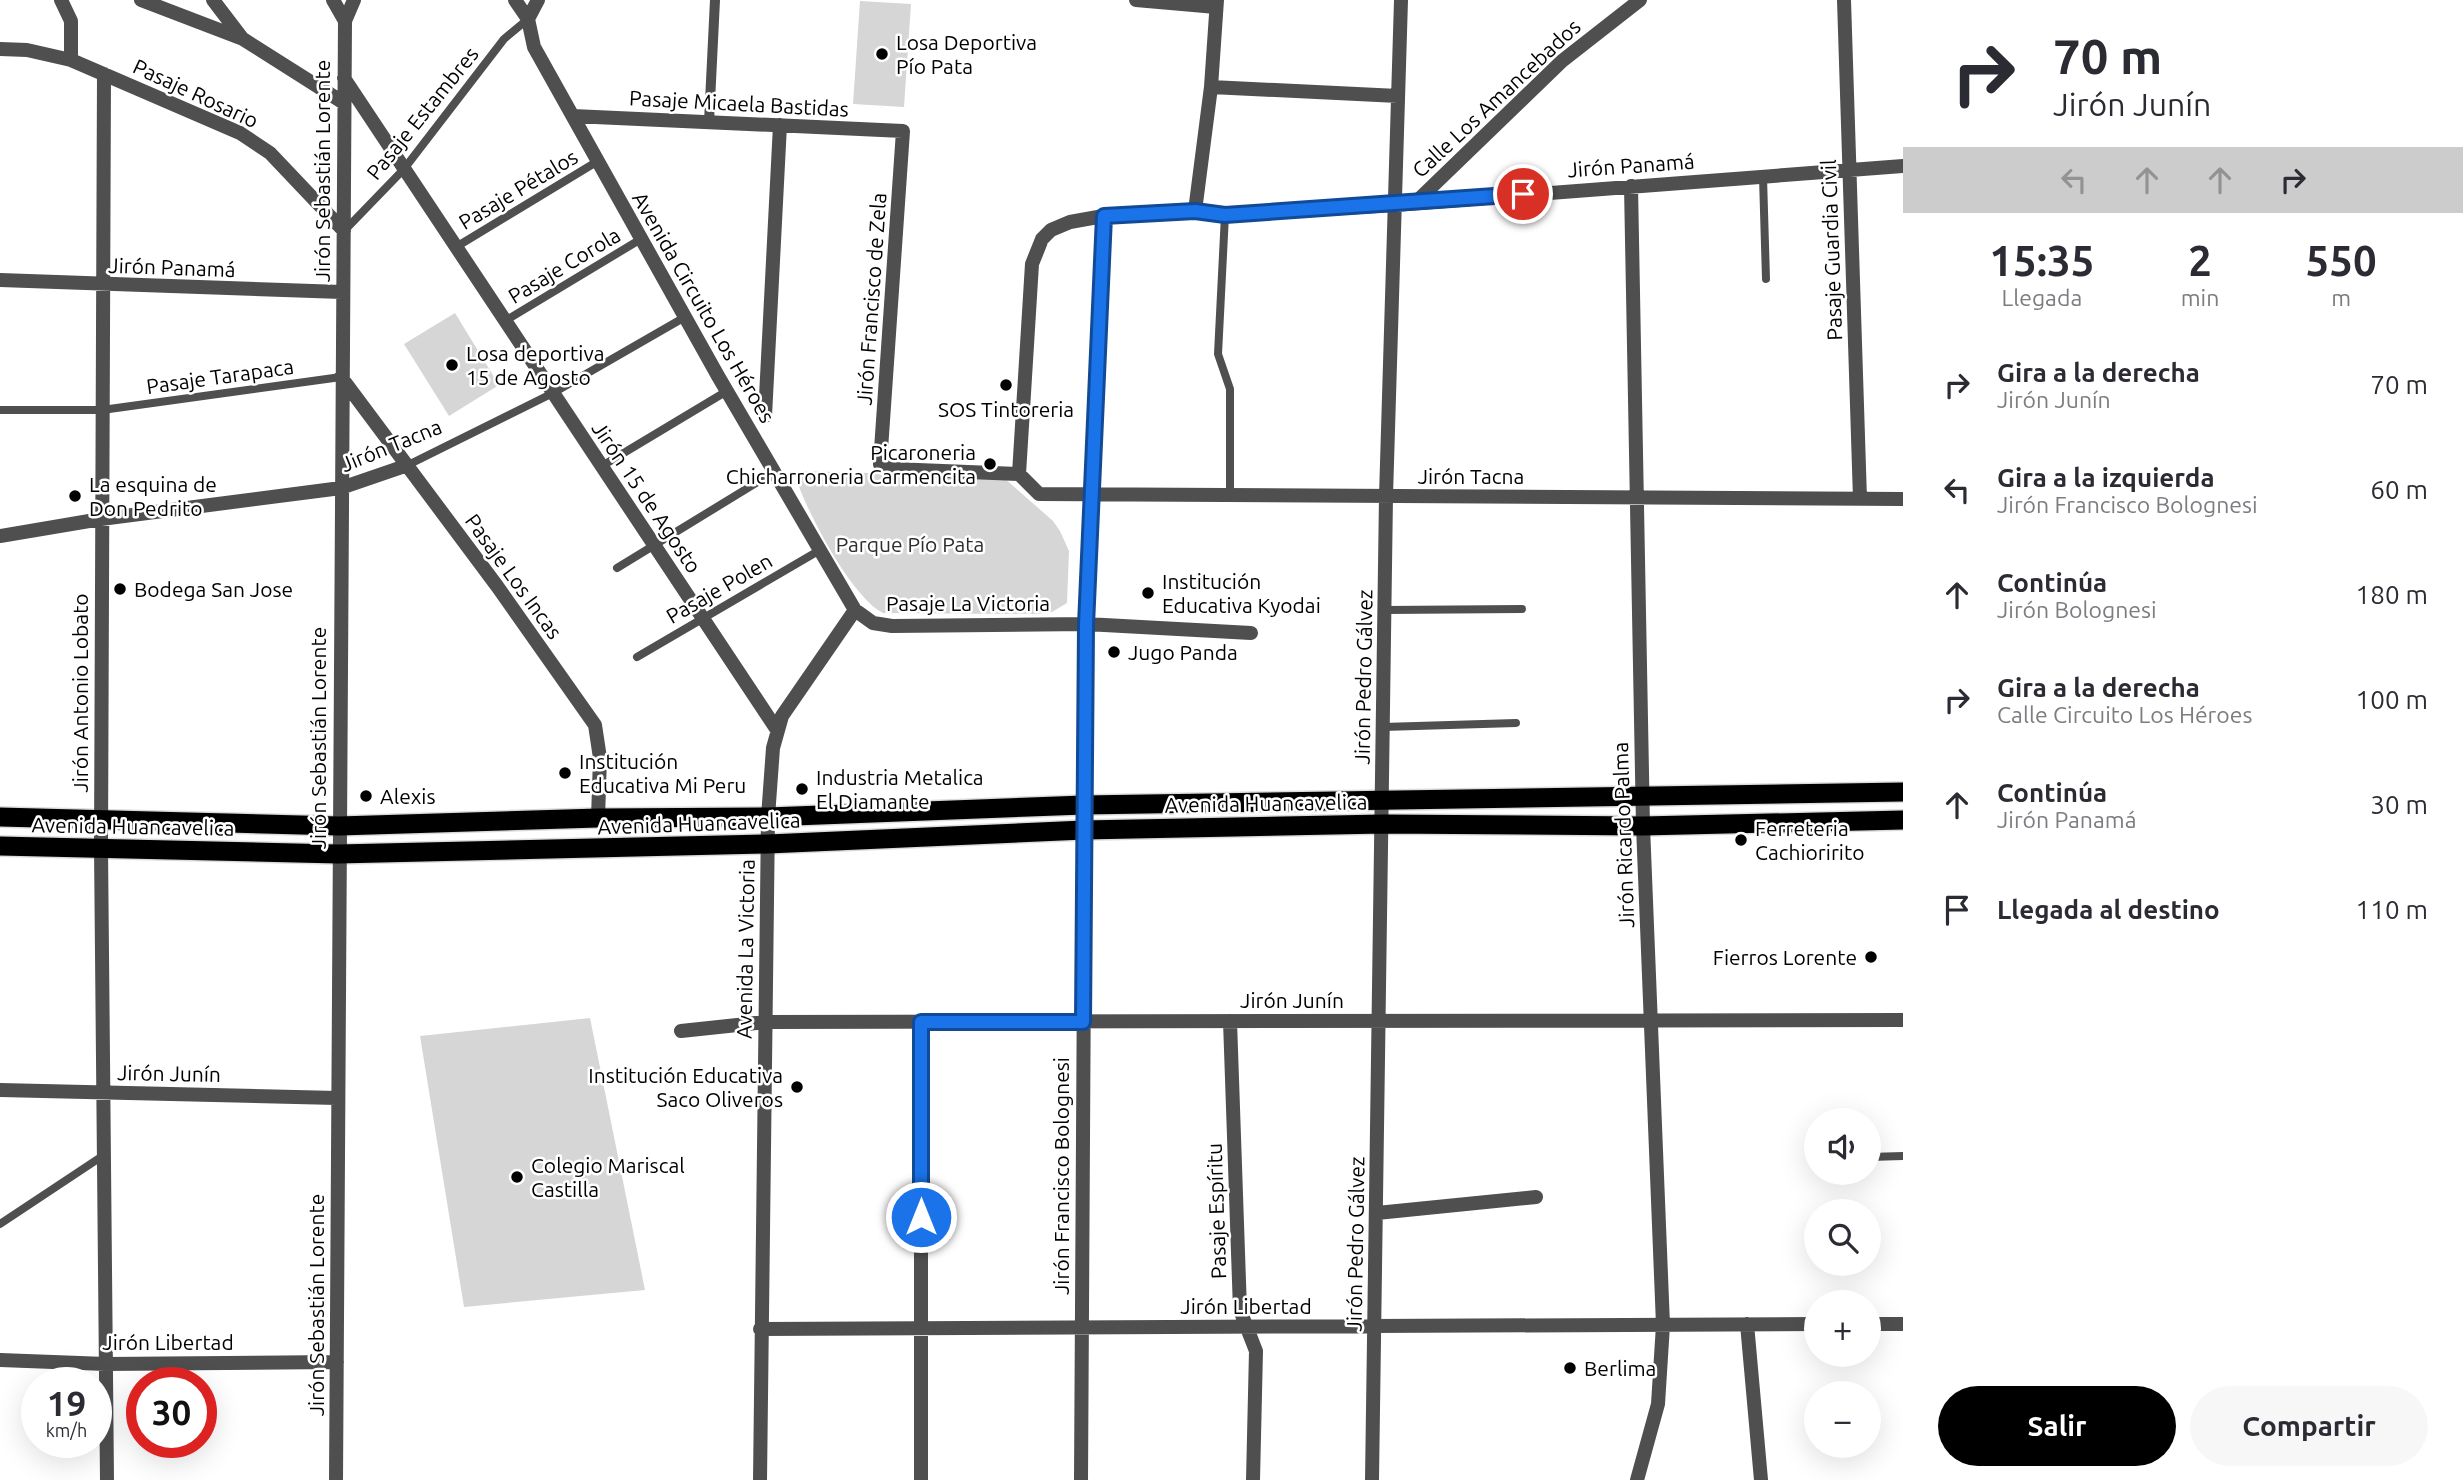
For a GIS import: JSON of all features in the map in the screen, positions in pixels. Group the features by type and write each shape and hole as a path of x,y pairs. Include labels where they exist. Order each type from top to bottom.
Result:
{"highway":[{"name":"Avenida Huancavelica","path":"0,817 339,826 598,818 768,817 1084,806 1643,799 1903,792"},
{"name":"Avenida Huancavelica","path":"0,846 338,854 768,845 1084,830 1383,824 1643,827 1903,820"}],"street":[{"path":"61,0 71,21 71,60"},
{"path":"141,0 243,39 344,103"},
{"path":"213,0 243,39"},
{"path":"333,0 345,21"},
{"path":"345,21 354,0"},
{"name":"Avenida Circuito Los Héroes","path":"515,0 528,19 534,47 641,239 855,610"},
{"path":"528,19 538,0"},
{"path":"709,122 715,0"},
{"path":"1136,0 1216,3 1211,87 1195,211"},
{"name":"Jirón Pedro Gálvez","path":"1372,1480 1386,496 1401,0"},
{"path":"1616,0 1618,16"},
{"name":"Calle Los Amancebados","path":"1415,203 1562,61 1640,0"},
{"name":"Pasaje Guardia Civil","path":"1844,0 1860,499"},
{"name":"Jirón Sebastián Lorente","path":"336,1480 345,21"},
{"name":"Pasaje Rosario","path":"0,49 27,50 71,60 240,133 271,153 344,231"},
{"name":"Jirón Antonio Lobato","path":"104,74 101,848 107,1480"},
{"name":"Jirón 15 de Agosto","path":"344,78 777,730"},
{"path":"1211,87 1398,96"},
{"name":"Pasaje Micaela Bastidas","path":"573,116 903,131"},
{"path":"765,416 780,125"},
{"name":"Jirón Francisco de Zela","path":"903,131 880,464 886,467 1019,474"},
{"name":"Jirón Panamá","path":"1019,474 1032,264 1036,252 1051,230 1104,216 1195,211 1225,215 1394,205 1903,166"},
{"name":"Jirón Ricardo Palma","path":"1631,186 1643,827 1663,1325 1658,1404 1637,1480"},
{"name":"Jirón Francisco Bolognesi","path":"1081,1480 1086,625 1104,216"},
{"name":"Jirón Panamá","path":"0,280 103,286 342,292"},
{"name":"Pasaje Los Incas","path":"341,377 594,725 600,758 598,818"},
{"name":"Jirón Tacna","path":"0,536 101,519 341,488 408,466"},
{"name":"Jirón Tacna","path":"1019,474 1039,494 1903,499"},
{"name":"Pasaje La Victoria","path":"855,610 873,622 892,626 1086,625 1251,633"},
{"name":"Avenida La Victoria","path":"760,1480 768,817 777,730 782,716 855,610"},
{"name":"Jirón Junín","path":"681,1031 765,1022 1903,1020"},
{"name":"Pasaje Espíritu","path":"1230,1021 1240,1310 1256,1351 1253,1480"},
{"path":"921,1022 921,1480"},
{"name":"Jirón Junín","path":"0,1090 337,1098"},
{"path":"1377,1213 1536,1197"},
{"path":"1747,1324 1761,1480"},
{"name":"Jirón Libertad","path":"760,1329 1804,1324"},
{"path":"1881,1324 1903,1324"},
{"name":"Jirón Libertad","path":"0,1360 106,1364 337,1362"}],"lane":[{"name":"Pasaje Estambres","path":"344,231 404,169 504,39 528,19"},
{"name":"Pasaje Pétalos","path":"456,247 598,161"},
{"path":"1763,177 1766,279"},
{"path":"1225,215 1219,354 1230,389 1230,495"},
{"name":"Pasaje Corola","path":"505,321 641,239"},
{"name":"Jirón Tacna","path":"408,466 553,393 685,317"},
{"name":"Pasaje Tarapaca","path":"0,410 102,410 341,377"},
{"path":"602,466 727,391"},
{"path":"617,568 775,472"},
{"name":"Pasaje Polen","path":"637,657 820,550"},
{"path":"1385,610 1522,609"},
{"path":"1384,727 1516,723"},
{"path":"0,1224 104,1154"},
{"path":"1881,1157 1903,1156"}],"green space":[{"name":"Losa Deportiva Pío Pata","path":"860,1 911,4 904,107 853,104"},
{"name":"Losa deportiva 15 de Agosto","path":"455,313 499,385 449,416 404,344"},
{"name":"Parque Pío Pata","path":"801,471 1003,477 1053,521 1060,531 1069,551 1067,603 1052,612 1037,614 883,613 870,604 857,589 831,551 800,490 795,475"},
{"path":"590,1018 645,1290 464,1307 420,1036"}],"place":[{"name":"Losa Deportiva Pío Pata","path":"882,54"},
{"name":"Losa deportiva 15 de Agosto","path":"452,365"},
{"name":"SOS Tintoreria","path":"1006,385"},
{"name":"Picaroneria Chicharroneria Carmencita","path":"990,464"},
{"name":"La esquina de Don Pedrito","path":"75,496"},
{"name":"Bodega San Jose","path":"120,589"},
{"name":"Institución Educativa Kyodai","path":"1148,593"},
{"name":"Jugo Panda","path":"1114,652"},
{"name":"Institución Educativa Mi Peru","path":"565,773"},
{"name":"Industria Metalica El Diamante","path":"802,789"},
{"name":"Alexis","path":"366,796"},
{"name":"Ferreteria Cachioririto","path":"1741,840"},
{"name":"Fierros Lorente","path":"1871,957"},
{"name":"Institución Educativa Saco Oliveros","path":"797,1087"},
{"name":"Colegio Mariscal Castilla","path":"517,1177"},
{"name":"Berlima","path":"1570,1368"}],"route":[{"path":"921,1217 921,1022 1083,1022 1086,625 1104,216 1195,211 1225,215 1523,194"}]}
